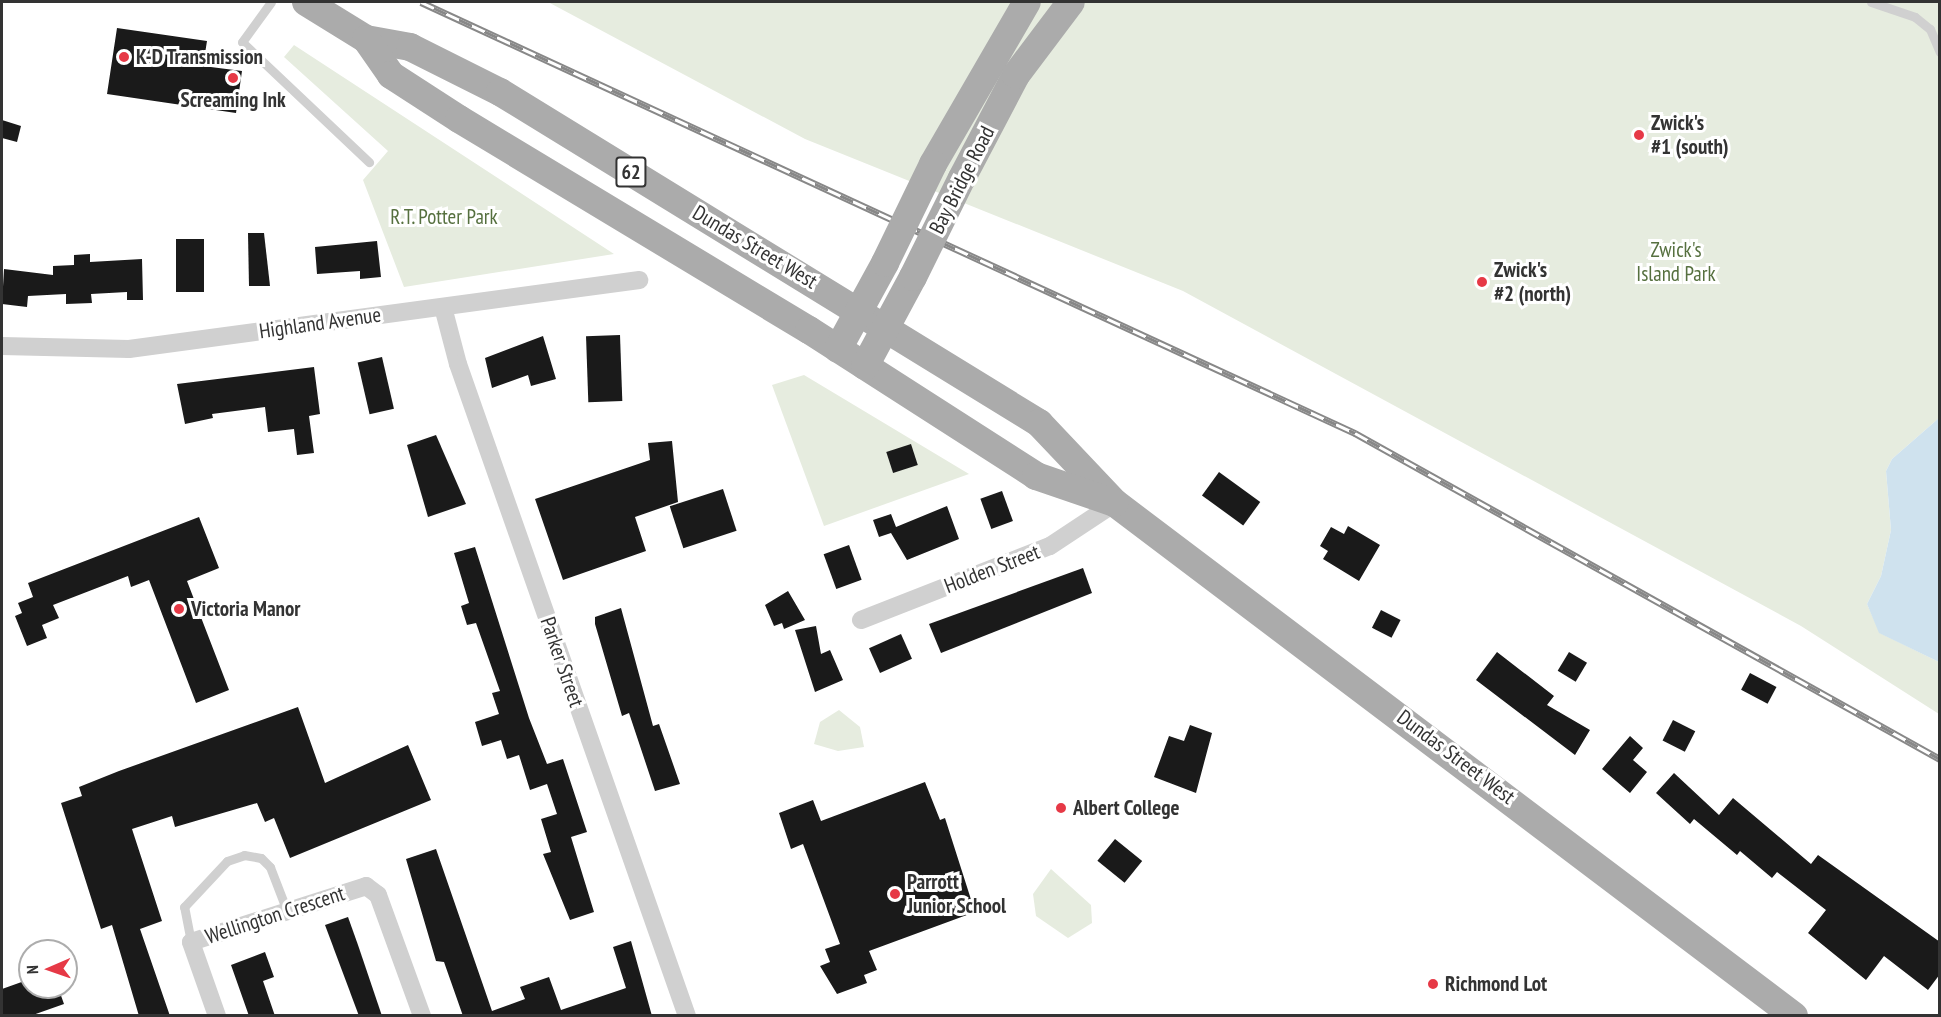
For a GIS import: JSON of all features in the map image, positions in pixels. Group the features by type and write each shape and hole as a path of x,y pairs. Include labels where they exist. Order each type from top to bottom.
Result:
{"main road":[{"name":"Dundas Street West","path":"306,2 366,39 410,47 500,92 887,325 1039,423 1114,503 1794,1016"},
{"name":"Bay Bridge Road","path":"838,349 885,263 933,164 1027,2"},
{"name":"Bay Bridge Road","path":"865,366 1016,75 1071,2"},
{"name":"Dundas Street West","path":"366,39 391,75 838,349 1036,476 1114,503"}],"street":[{"name":"Highland Avenue","path":"2,346 129,350 639,280"},
{"name":"Parker Street","path":"443,307 458,364 687,1016"},
{"name":"Holden Street","path":"861,620 1050,546 1114,503"},
{"name":"Wellington Crescent","path":"217,1016 191,942 366,886 378,895 422,1016"}],"lane":[{"path":"271,2 242,42 369,162"},
{"path":"1871,2 1916,17 1930,29 1940,52"},
{"path":"191,942 184,907 227,861 244,855 261,858 270,867 287,911"}],"green space":[{"name":"Zwick's Island Park","path":"548,2 1939,2 1939,418 1892,459 1886,471 1891,530 1881,576 1867,604 1880,633 1939,662 1939,714 1801,626 1183,291 805,139"},
{"name":"R.T. Potter Park","path":"294,45 614,254 404,287 363,180 388,151 284,57"},
{"path":"804,375 969,474 824,526 772,385"},
{"path":"839,710 860,727 864,747 838,751 814,744 820,722"},
{"path":"1051,869 1091,905 1092,923 1068,938 1036,916 1033,894"}],"water":[{"path":"1939,418 1939,662 1879,633 1867,604 1881,576 1891,530 1886,471 1892,459"}],"building":[{"path":"117,28 207,41 203,66 242,71 236,113 107,94"},
{"path":"2,120 21,126 17,142 2,138"},
{"path":"248,233 264,233 270,286 249,286"},
{"path":"176,239 204,239 204,292 176,292"},
{"path":"377,241 381,277 360,279 360,271 317,274 315,247"},
{"path":"90,254 90,262 142,259 143,300 127,300 127,292 91,294 92,303 66,304 66,294 28,296 27,307 2,304 4,269 53,275 53,266 74,265 74,255"},
{"path":"620,335 622,401 588,402 586,336"},
{"path":"543,336 556,379 531,386 528,375 492,388 485,358"},
{"path":"382,357 394,409 370,414 358,363"},
{"path":"314,367 320,414 309,416 314,453 297,455 294,429 268,432 265,407 212,414 213,418 185,424 177,384"},
{"path":"436,435 466,504 428,517 407,445"},
{"path":"672,441 678,502 635,517 646,551 563,580 535,499 650,460 648,443"},
{"path":"911,444 918,465 893,473 886,452"},
{"path":"1219,472 1260,502 1243,525 1202,495"},
{"path":"723,489 737,531 683,548 670,506"},
{"path":"1002,491 1013,521 991,529 980,499"},
{"path":"947,506 959,539 907,560 891,533 879,537 873,520 891,514 896,527"},
{"name":"Victoria Manor","path":"199,517 219,568 187,581 229,690 196,703 149,580 131,587 128,576 53,605 59,618 42,625 47,638 27,646 15,616 22,613 18,603 33,597 28,583"},
{"path":"1348,526 1380,545 1359,581 1323,559 1328,551 1320,546 1331,527 1344,534"},
{"path":"849,545 862,580 836,589 824,554"},
{"path":"475,547 529,718 547,764 563,759 587,832 571,837 594,912 570,920 543,854 551,852 541,819 557,814 547,784 530,790 519,755 507,759 501,740 482,746 475,722 499,714 492,693 500,691 476,623 467,625 461,606 469,603 454,553"},
{"path":"1083,568 1092,593 941,653 929,624"},
{"path":"788,591 805,620 784,629 782,623 774,626 765,605"},
{"path":"621,608 653,726 659,724 680,784 655,791 629,713 622,716 595,624 595,617"},
{"path":"1381,610 1401,620 1392,638 1372,628"},
{"path":"816,626 821,654 830,650 843,680 815,692 795,630"},
{"path":"901,634 912,659 880,673 869,648"},
{"path":"1497,652 1554,696 1547,705 1590,730 1575,755 1476,680"},
{"path":"1569,652 1587,663 1576,682 1558,671"},
{"path":"1750,673 1776,687 1768,704 1741,690"},
{"path":"298,707 325,783 408,745 431,800 290,858 274,818 265,822 257,803 175,827 172,816 132,829 162,921 140,929 170,1016 139,1016 112,925 101,929 61,803 82,796 79,787"},
{"path":"1673,720 1695,731 1685,752 1663,740"},
{"path":"1190,725 1212,733 1196,793 1154,777 1169,736 1184,741"},
{"path":"1630,736 1643,748 1633,760 1647,772 1630,793 1602,769"},
{"path":"1674,773 1719,815 1733,798 1811,864 1818,855 1940,942 1940,974 1928,990 1884,956 1866,980 1808,933 1826,910 1777,872 1772,878 1740,851 1737,855 1694,819 1690,824 1656,793"},
{"name":"Parrott Junior School","path":"925,782 940,820 945,818 975,912 869,951 877,970 864,975 867,983 837,994 820,966 830,962 825,949 840,944 803,844 791,849 779,813 813,800 821,821"},
{"path":"1115,839 1142,861 1125,883 1097,861"},
{"path":"436,849 492,1011 525,999 520,987 549,977 561,1010 626,988 613,947 631,941 652,1016 463,1016 444,962 436,961 406,859"},
{"path":"348,917 382,1016 359,1016 325,925"},
{"path":"265,952 274,977 263,981 275,1016 249,1016 231,965"},
{"path":"18,983 18,999 62,999 64,1004 30,1016 2,1016 2,989"}],"railway":[{"path":"421,2 1355,433 1940,759"}],"place":[{"name":"K-D Transmission","path":"124,57"},
{"name":"Screaming Ink","path":"233,78"},
{"name":"Zwick's #1 (south)","path":"1639,135"},
{"name":"Zwick's #2 (north)","path":"1482,282"},
{"name":"Victoria Manor","path":"179,609"},
{"name":"Albert College","path":"1061,808"},
{"name":"Parrott Junior School","path":"895,894"},
{"name":"Richmond Lot","path":"1433,984"}]}
